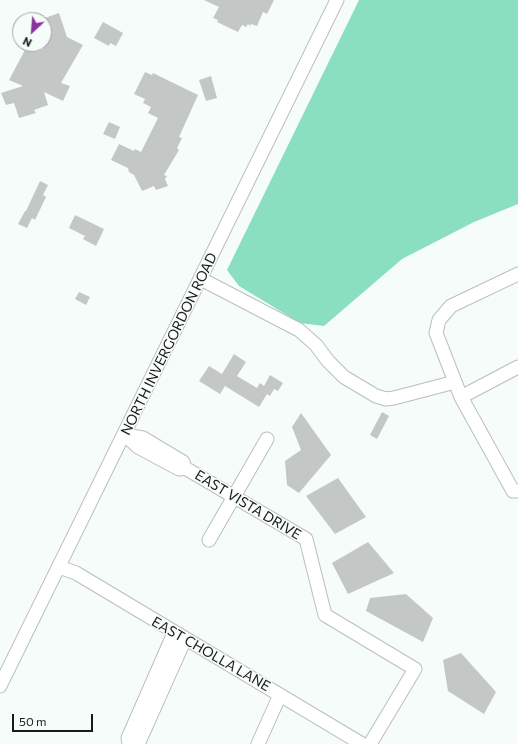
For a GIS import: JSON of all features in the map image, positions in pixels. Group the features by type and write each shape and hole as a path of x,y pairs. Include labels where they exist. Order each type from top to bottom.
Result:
{"street":[{"name":"NORTH INVERGORDON ROAD","path":"0,686 125,435 337,0"},
{"path":"518,274 451,306 439,320 436,332 461,397 513,491 518,492"},
{"path":"200,279 299,330 316,345 328,361 344,377 376,396 386,399 394,398 455,382"},
{"path":"461,397 518,367"},
{"name":"EAST VISTA DRIVE","path":"125,435 146,440 183,462 185,468 306,539 326,615 415,669 370,744"},
{"path":"209,540 267,439"},
{"name":"EAST CHOLLA LANE","path":"59,567 76,573 179,636 362,744"},
{"path":"129,744 128,738 179,636"},
{"path":"137,744 179,636"},
{"path":"258,744 280,695"}],"green space":[{"path":"359,0 518,0 518,204 474,222 402,259 324,326 300,323 239,286 227,270"}],"building":[{"path":"204,0 274,0 267,14 263,12 257,26 251,24 250,26 248,24 246,27 242,25 238,32 217,22 218,20 213,18 219,7"},
{"path":"59,13 67,37 83,45 61,83 70,86 63,101 44,92 48,105 34,110 36,113 19,118 14,103 6,105 1,93 23,86 9,80 24,52 52,52 52,16"},
{"path":"103,22 123,33 116,46 110,43 109,46 94,38"},
{"path":"145,72 152,75 153,73 198,95 179,137 182,138 177,148 179,150 164,175 167,176 165,179 168,186 156,190 154,186 142,191 134,175 129,172 128,168 111,160 119,144 134,151 135,149 141,152 158,118 148,113 151,107 143,103 145,99 134,94"},
{"path":"211,76 217,98 206,101 199,80"},
{"path":"109,122 120,127 115,139 103,134"},
{"path":"40,181 48,185 43,195 46,197 35,220 32,218 27,228 18,224 26,211"},
{"path":"75,215 104,229 96,246 83,239 85,236 69,228"},
{"path":"79,292 90,297 86,305 75,299"},
{"path":"234,354 246,362 237,376 257,388 260,383 264,386 270,375 283,383 278,391 274,389 270,396 267,394 259,407 225,386 220,394 199,381 209,366 222,374"},
{"path":"382,412 389,416 377,439 370,435"},
{"path":"301,413 331,455 299,493 287,485 285,461 301,450 292,427"},
{"path":"338,478 366,517 335,534 306,496"},
{"path":"368,542 394,573 348,594 332,563"},
{"path":"406,594 433,618 423,642 366,611 370,598"},
{"path":"461,653 496,692 484,714 448,691 443,660"}]}
